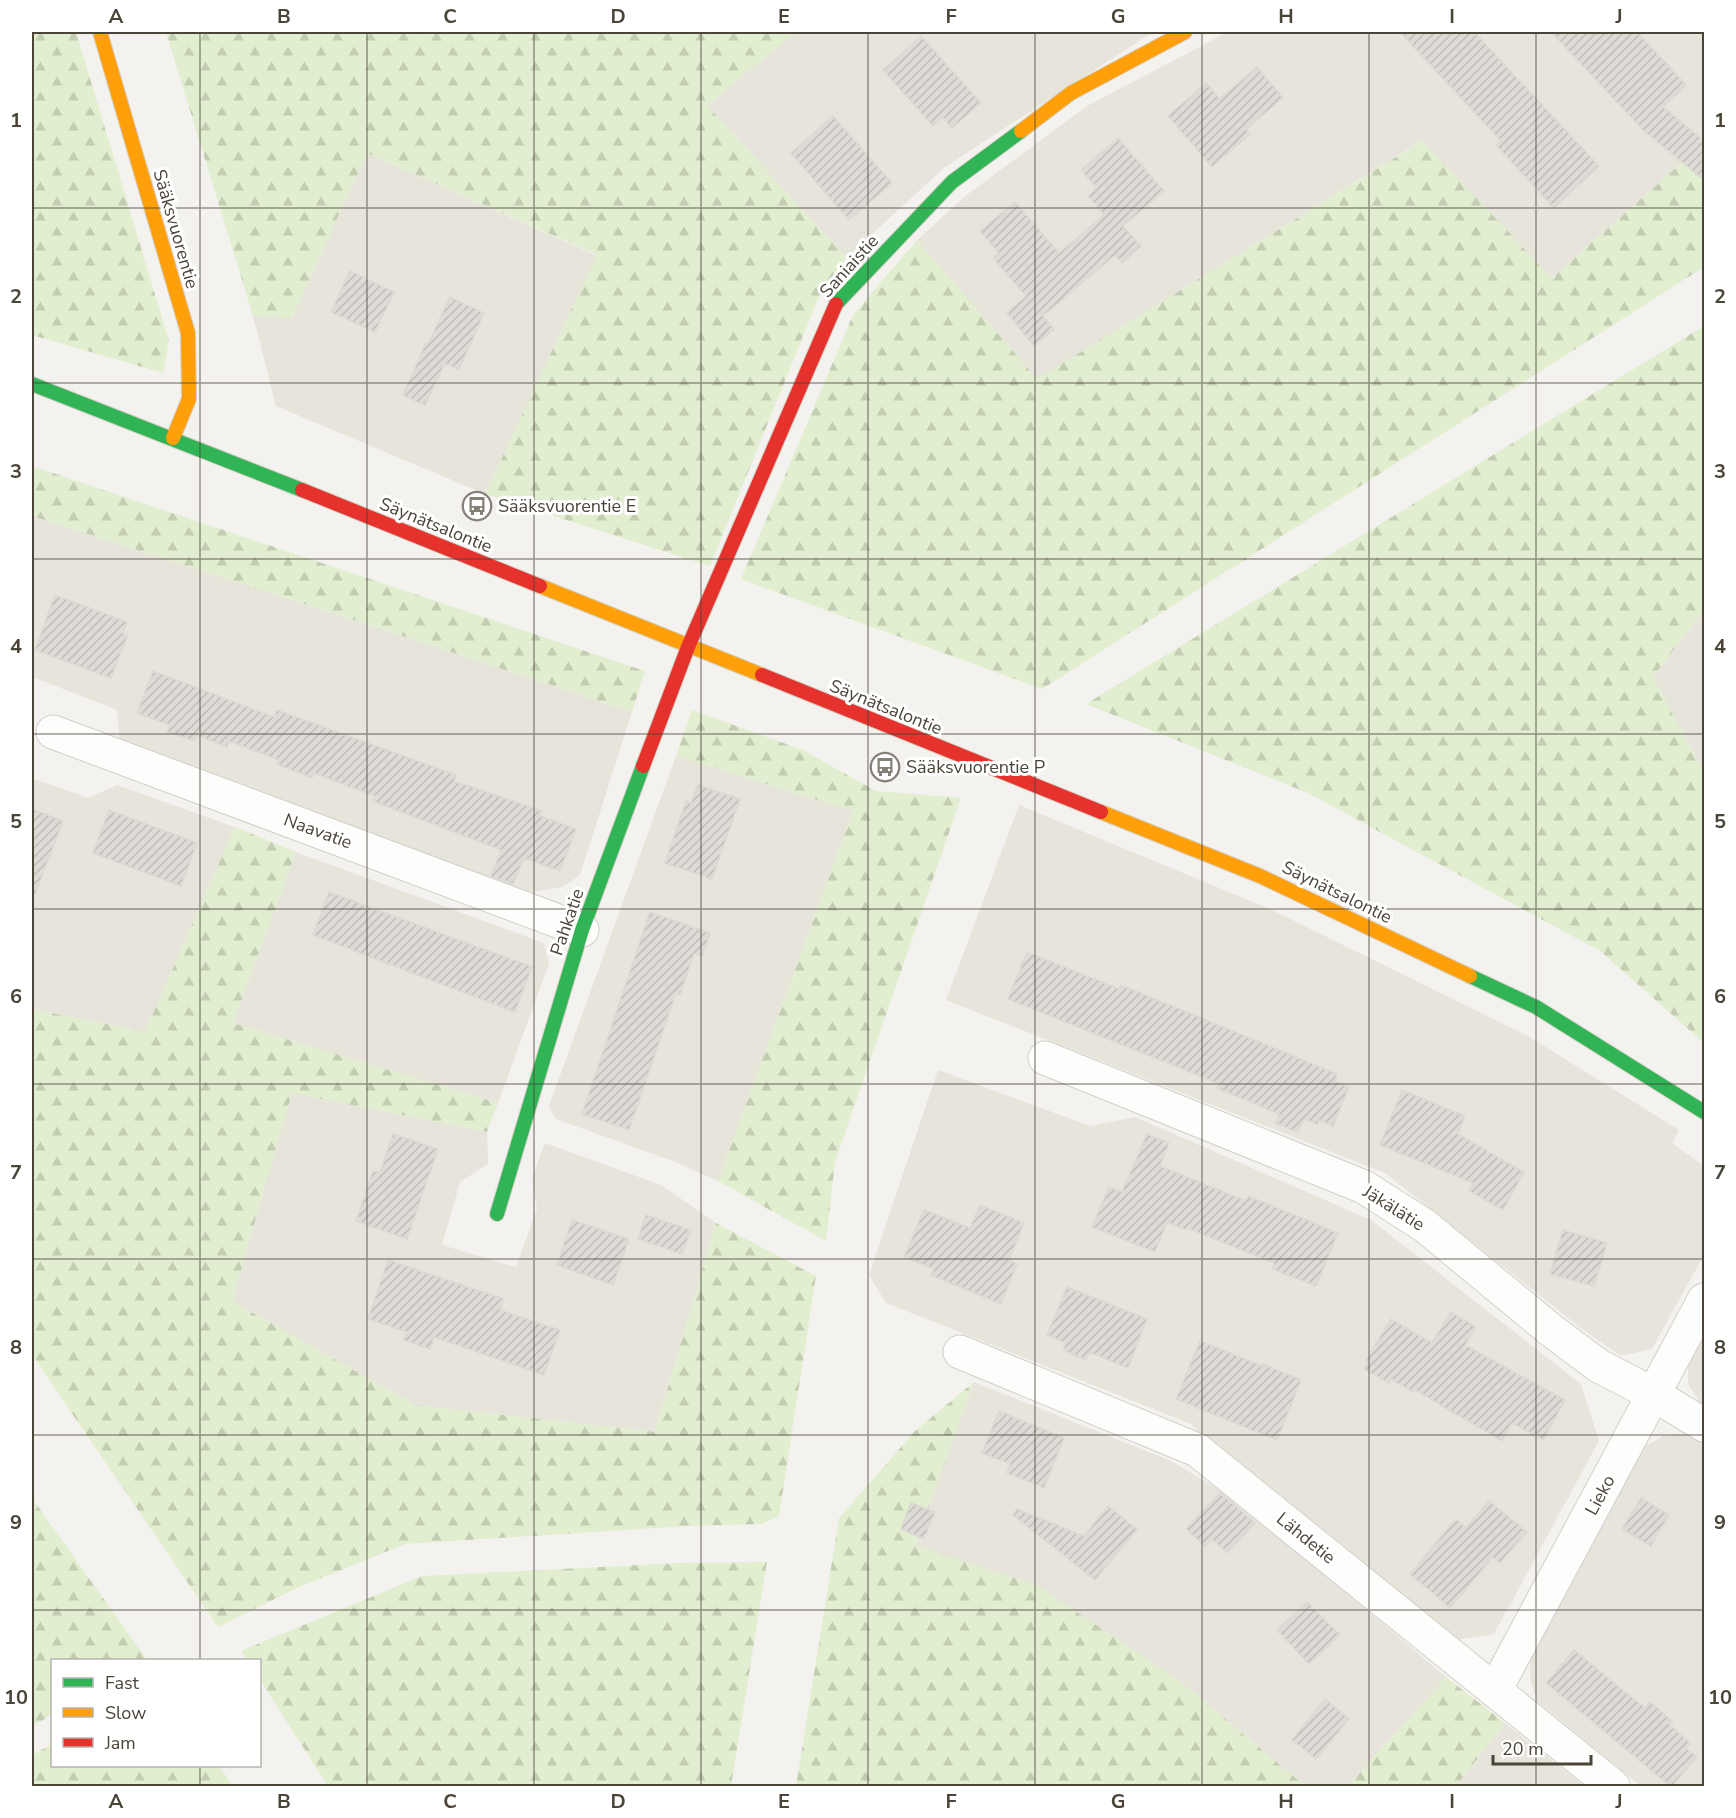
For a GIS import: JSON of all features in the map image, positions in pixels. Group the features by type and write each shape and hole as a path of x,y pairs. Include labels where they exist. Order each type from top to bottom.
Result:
{"street":[{"name":"Sääksvuorentie","path":"100,32 188,333 189,399 173,438"},
{"name":"Saniaistie","path":"688,647 834,306 952,182 1071,93 1185,32"},
{"name":"Säynätsalontie","path":"32,384 173,438 1260,876 1536,1007 1704,1112"},
{"name":"Pahkatie","path":"496,1214 582,930 688,647"},
{"name":"Naavatie","path":"53,732 582,930"},
{"name":"Jäkälätie","path":"1045,1058 1364,1187 1425,1226 1552,1331 1599,1366 1653,1394 1704,1425"},
{"name":"Lieko","path":"1495,1689 1704,1300"},
{"name":"Lähdetie","path":"960,1352 1197,1450 1614,1786"}],"shaded area":[{"path":"796,32 1153,32 945,167 846,258 707,105"},
{"path":"1228,32 1704,32 1704,143 1552,278 1421,141 1037,380 917,240 968,194 1087,106"},
{"path":"367,153 597,256 485,494 276,406 253,316 292,318"},
{"path":"32,516 632,712 580,875 563,887 532,892 120,744 117,710 35,678 32,686"},
{"path":"1704,609 1704,774 1653,677"},
{"path":"676,756 853,811 718,1181 675,1162 556,1119 549,1106"},
{"path":"32,778 88,798 117,785 235,827 145,1032 32,1009"},
{"path":"1019,805 1270,909 1528,1036 1679,1130 1672,1143 1704,1166 1704,1255 1652,1349 1621,1356 1582,1329 1385,1173 946,1000"},
{"path":"296,852 544,943 549,964 498,1103 233,1023"},
{"path":"938,1070 1090,1126 1135,1117 1371,1220 1581,1384 1599,1441 1494,1634 1457,1640 1206,1439 1191,1424 886,1303 869,1275"},
{"path":"292,1092 487,1132 488,1164 460,1182 442,1245 516,1267 537,1209 532,1178 545,1143 661,1185 716,1223 655,1432 415,1405 232,1301"},
{"path":"1704,1333 1704,1409 1688,1384 1688,1359"},
{"path":"974,1382 1169,1460 1220,1490 1291,1546 1446,1677 1348,1786 1305,1786 1181,1682 915,1545"},
{"path":"1693,1434 1704,1440 1704,1786 1641,1786 1537,1701 1530,1680 1530,1648 1641,1449 1663,1436"},
{"path":"1505,1723 1584,1786 1456,1786"}],"green space":[{"path":"32,32 76,32 169,341 163,373 32,335"},
{"path":"166,32 796,32 707,105 846,258 820,294 710,566 485,494 597,255 367,153 292,318 253,316"},
{"path":"1422,141 1552,278 1704,143 1704,267 1042,689 741,579 853,315 917,240 1037,379"},
{"path":"1704,326 1704,609 1653,677 1704,774 1704,1043 1600,951 1308,793 1086,704"},
{"path":"32,466 645,671 632,712 32,516"},
{"path":"692,710 803,750 876,791 961,798 835,1162 826,1241 718,1181 853,811 676,756"},
{"path":"235,827 296,852 233,1023 498,1103 487,1132 292,1093 232,1301 415,1405 655,1432 716,1223 816,1276 779,1516 762,1524 687,1526 405,1544 297,1588 218,1627 32,1355 32,1009 145,1032"},
{"path":"974,1382 915,1545 1038,1586 1181,1682 1305,1786 796,1786 839,1518 915,1431"},
{"path":"32,1498 146,1659 51,1659 51,1716 32,1726"},
{"path":"767,1562 731,1786 328,1786 261,1682 261,1659 246,1659 241,1651 422,1576 679,1563"},
{"path":"1446,1677 1505,1723 1456,1786 1348,1786"},
{"path":"51,1745 51,1767 220,1767 233,1786 32,1786 32,1755"}],"building":[{"path":"1400,32 1474,32 1599,166 1554,208 1496,145 1501,141"},
{"path":"1551,32 1637,32 1686,85 1663,107 1704,141 1704,180 1644,131"},
{"path":"921,36 981,103 952,128 943,117 933,126 883,70"},
{"path":"1257,67 1283,98 1246,129 1250,134 1212,167 1168,116 1206,83 1220,99"},
{"path":"833,116 892,183 849,220 791,153"},
{"path":"1118,138 1164,191 1123,226 1141,246 1122,263 1115,255 1043,316 1054,329 1034,346 1007,313 1026,296 993,258 999,253 980,231 1015,202 1059,253 1104,215 1088,196 1097,188 1081,170"},
{"path":"350,271 394,292 375,332 331,312"},
{"path":"450,297 484,313 459,370 445,363 425,405 403,395"},
{"path":"55,595 127,622 123,633 128,635 111,678 35,650"},
{"path":"153,671 274,717 277,710 456,775 454,781 542,811 540,816 576,829 560,871 524,858 513,884 491,876 501,850 373,801 375,796 314,773 312,778 277,764 279,760 229,741 227,747 196,735 194,741 167,732 170,725 137,713"},
{"path":"698,785 740,799 712,879 665,863 686,801 691,803"},
{"path":"32,809 63,821 34,897 32,897"},
{"path":"109,810 197,843 181,886 93,853"},
{"path":"329,892 532,967 515,1012 313,935"},
{"path":"650,912 710,933 702,956 694,954 680,995 676,993 629,1130 582,1114"},
{"path":"1027,952 1119,989 1121,985 1337,1074 1335,1081 1349,1087 1333,1126 1319,1120 1317,1124 1304,1119 1298,1132 1275,1123 1279,1114 1217,1088 1220,1084 1008,999"},
{"path":"1402,1090 1465,1116 1458,1134 1524,1172 1503,1210 1469,1191 1473,1183 1380,1145"},
{"path":"393,1134 438,1149 407,1239 356,1221 373,1171 380,1173"},
{"path":"1147,1134 1169,1143 1160,1166 1246,1201 1248,1196 1338,1233 1316,1286 1272,1269 1274,1263 1167,1222 1155,1252 1092,1227 1109,1187 1122,1192"},
{"path":"980,1205 1024,1223 1009,1260 1017,1264 1001,1304 931,1275 934,1269 904,1257 924,1210 970,1228"},
{"path":"646,1215 691,1230 682,1254 638,1239"},
{"path":"572,1220 629,1239 613,1285 557,1265"},
{"path":"1563,1230 1607,1243 1594,1286 1550,1274"},
{"path":"388,1260 504,1299 500,1310 560,1330 544,1375 434,1337 430,1349 404,1340 407,1332 368,1319"},
{"path":"1067,1287 1147,1319 1128,1368 1089,1352 1086,1360 1063,1350 1066,1343 1047,1335"},
{"path":"1451,1312 1476,1327 1465,1345 1565,1400 1543,1440 1512,1423 1502,1441 1415,1390 1413,1392 1391,1379 1389,1383 1364,1369 1368,1362 1366,1360 1391,1319 1432,1343"},
{"path":"1200,1341 1301,1380 1277,1440 1176,1399"},
{"path":"999,1411 1064,1438 1044,1488 1007,1473 1010,1464 982,1453"},
{"path":"1220,1493 1255,1523 1227,1553 1212,1539 1205,1546 1186,1529"},
{"path":"1641,1498 1669,1515 1651,1546 1622,1529"},
{"path":"1489,1501 1527,1532 1500,1563 1493,1557 1450,1608 1410,1574 1456,1519 1466,1528"},
{"path":"911,1503 935,1512 924,1539 901,1529"},
{"path":"1108,1506 1137,1529 1095,1580 1013,1515 1017,1509 1084,1536"},
{"path":"1307,1602 1340,1635 1309,1664 1277,1630"},
{"path":"1574,1650 1645,1708 1650,1702 1672,1721 1669,1724 1690,1743 1686,1748 1697,1757 1672,1786 1546,1683"},
{"path":"1325,1699 1349,1719 1316,1759 1292,1740"}],"traffic: fast":[{"path":"836,304 952,182 1021,131"},
{"path":"32,384 302,490"},
{"path":"497,1214 582,930 643,766"},
{"path":"1470,976 1536,1007 1704,1112"}],"traffic: slow":[{"path":"100,32 188,333 189,399 173,438"},
{"path":"1021,131 1071,93 1185,32"},
{"path":"540,586 762,675"},
{"path":"1101,812 1260,876 1470,976"}],"traffic: jam":[{"path":"643,766 688,647 836,304"},
{"path":"302,490 540,586"},
{"path":"762,675 1101,812"}],"place":[{"name":"Sääksvuorentie E","path":"477,506"},
{"name":"Sääksvuorentie P","path":"885,767"}]}
